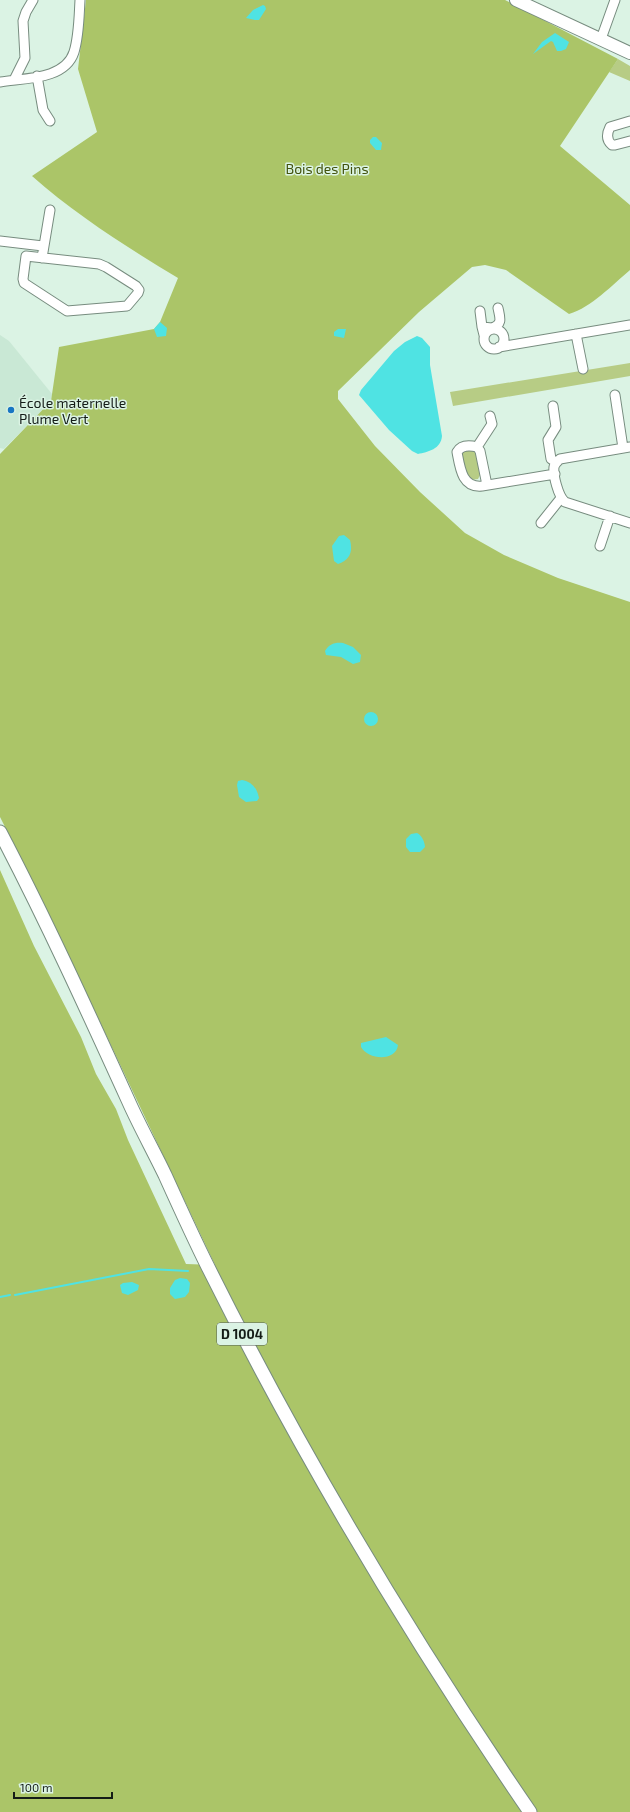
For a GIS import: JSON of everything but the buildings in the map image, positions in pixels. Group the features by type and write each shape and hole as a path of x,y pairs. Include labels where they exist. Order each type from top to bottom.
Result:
{"highway":[{"name":"D 1004","path":"0,832 32,893 207,1265 295,1433 399,1612 530,1812"},
{"name":"D 1004","path":"0,848 25,896 198,1264 288,1437 393,1618 479,1751 521,1812"}],"main road":[{"path":"516,0 630,53"}],"street":[{"path":"14,80 25,58 22,21 33,0"},
{"path":"0,82 56,72 64,67 72,57 76,43 80,0"},
{"path":"601,39 615,0"},
{"path":"37,76 43,110 50,121"},
{"path":"630,121 610,127 607,133 612,144 615,145 630,141"},
{"path":"42,258 50,210"},
{"path":"0,241 43,246"},
{"path":"26,256 101,265 136,286 139,290 127,306 65,310 24,282 23,279 26,256 28,244"},
{"path":"483,331 498,326 501,321 498,308"},
{"path":"480,311 484,339 486,345 492,349 630,325"},
{"path":"492,328 499,330 503,335 504,342 499,347"},
{"path":"576,334 582,369"},
{"path":"615,395 626,448 560,459 556,462 554,467 561,498 565,502 630,523"},
{"path":"553,406 556,427 548,440 551,459 556,462"},
{"path":"477,447 492,424 490,416"},
{"path":"477,447 464,446 457,452 462,474 467,482 472,485 487,485 555,474"},
{"path":"477,447 480,452 487,485"},
{"path":"541,523 561,498"},
{"path":"600,546 610,516"}],"shaded area":[{"path":"0,335 9,341 52,394 51,401 4,449 0,448"}],"green space":[{"name":"Bois des Pins","path":"86,0 505,0 618,59 560,146 630,205 630,270 594,301 569,314 506,270 485,265 472,267 419,312 338,391 338,399 375,446 420,492 465,533 504,555 558,578 630,602 630,1812 0,1812 0,870 34,946 81,1037 96,1074 116,1109 128,1140 186,1264 215,1265 44,904 0,817 0,454 51,401 59,347 154,329 160,322 178,278 84,218 32,176 97,132 78,69"},
{"path":"618,59 630,66 630,81 609,72"},
{"path":"630,363 630,376 453,406 450,392"},
{"path":"475,450 481,473 478,479 471,480 466,478 461,451"}],"water":[{"path":"263,5 266,9 259,20 246,18 253,10"},
{"path":"555,33 569,42 566,49 557,51 553,42 551,41 533,54 542,42"},
{"path":"373,137 376,137 382,143 381,150 376,150 370,143 370,140"},
{"path":"160,322 167,328 166,336 157,337 154,329"},
{"path":"338,329 346,329 344,338 334,336 334,332"},
{"path":"417,336 422,338 430,347 430,365 442,436 437,447 430,451 418,454 412,451 389,430 359,395 361,390 394,351 405,342"},
{"path":"344,535 350,540 351,552 348,558 338,564 334,561 332,546 339,536"},
{"path":"335,643 343,643 353,647 361,655 360,662 353,664 341,657 326,655 325,651 330,645"},
{"path":"371,712 376,714 378,719 376,724 371,726 366,724 364,719 366,714"},
{"path":"242,780 249,782 255,788 259,798 257,801 246,802 239,797 237,785 238,781"},
{"path":"417,833 423,839 425,847 420,852 410,852 406,847 406,839 411,834"},
{"path":"386,1037 398,1045 396,1050 387,1057 375,1057 369,1055 361,1047 361,1043"},
{"path":"180,1278 187,1279 190,1283 189,1292 185,1297 175,1299 170,1294 170,1288 175,1280"},
{"path":"132,1282 139,1285 138,1290 128,1295 122,1293 120,1285 123,1283"}],"waterway":[{"path":"15,1295 149,1269 188,1271"},
{"path":"0,1297 10,1295"}],"place":[{"name":"École maternelle Plume Vert","path":"11,410"}]}
